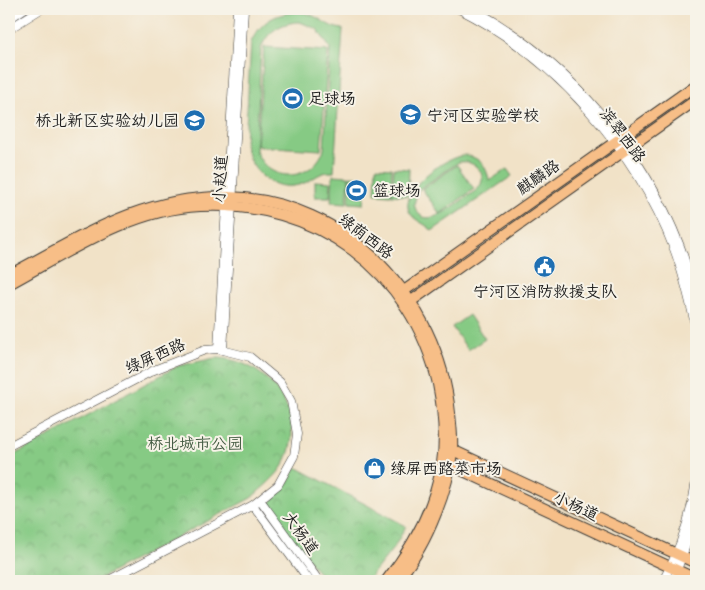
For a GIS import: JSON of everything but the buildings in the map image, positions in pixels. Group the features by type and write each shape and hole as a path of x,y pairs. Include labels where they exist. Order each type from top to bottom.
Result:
{"main road":[{"name":"麒麟路","path":"402,293 696,85"},
{"name":"麒麟路","path":"409,303 696,100"},
{"name":"绿荫西路","path":"9,275 135,211 183,200 282,206 324,224 370,254 402,293 432,340 443,372 449,404 447,463 437,510 428,532 413,558 396,581"},
{"name":"绿荫西路","path":"9,284 134,220 182,207 229,202"},
{"name":"小杨道","path":"448,448 696,563"},
{"name":"绿荫西路","path":"386,581 407,553 422,525 447,463"},
{"name":"小杨道","path":"447,463 696,579"}],"street":[{"path":"9,19 24,9"},
{"path":"9,29 41,9"},
{"name":"小赵道","path":"221,350 238,9"},
{"name":"小赵道","path":"229,202 244,9"},
{"name":"滨翠西路","path":"459,9 510,41 557,78 616,140"},
{"name":"滨翠西路","path":"474,9 526,42 559,70 585,96 656,196 674,230 691,276 696,298"},
{"name":"滨翠西路","path":"625,152 666,230 683,275 696,329"},
{"name":"绿屏西路","path":"9,446 154,370 190,354 221,350 250,358 271,373 286,391 294,412 297,434 294,456 278,485 261,501 107,581"},
{"path":"680,555 696,481"},
{"name":"大杨道","path":"261,501 319,581"},
{"name":"大杨道","path":"253,505 309,581"},
{"path":"664,581 674,569 696,518"},
{"path":"673,581 674,569"}],"green space":[{"path":"291,13 307,13 332,26 343,29 334,172 321,174 302,184 281,186 272,183 257,170 247,153 245,143 251,42 255,34 265,23 277,16","holes":["300,22 317,29 330,48 324,149 318,160 310,168 301,173 279,174 262,161 256,150 261,49 271,33 281,26"]},
{"name":"足球场","path":"264,47 328,51 321,150 257,146"},
{"path":"467,155 480,161 487,172 489,181 507,169 512,176 432,231 412,216 408,208 409,199 413,190 429,173 459,156","holes":["459,162 473,165 480,171 482,176 480,186 442,213 429,218 422,217 417,212 414,204 418,190"]},
{"path":"457,165 474,189 440,214 422,189"},
{"name":"篮球场","path":"376,167 392,168 391,195 375,194"},
{"name":"篮球场","path":"394,168 409,169 408,196 392,195"},
{"name":"篮球场","path":"333,175 349,176 347,203 331,202"},
{"name":"篮球场","path":"350,176 366,177 364,204 349,203"},
{"name":"篮球场","path":"315,181 331,182 330,197 315,197"},
{"path":"469,315 485,339 468,350 452,327"},
{"name":"桥北城市公园","path":"215,358 234,360 251,367 266,378 278,392 287,408 291,425 291,443 285,462 274,477 251,498 95,581 9,581 9,458 178,366"},
{"path":"296,467 406,526 395,546 367,581 325,581 267,506 288,482"}],"place":[{"name":"足球场","path":"292,98"},
{"name":"宁河区实验学校","path":"411,115"},
{"name":"桥北新区实验幼儿园","path":"195,120"},
{"name":"篮球场","path":"357,190"},
{"name":"宁河区消防救援支队","path":"545,267"},
{"name":"绿屏西路菜市场","path":"374,468"}]}
